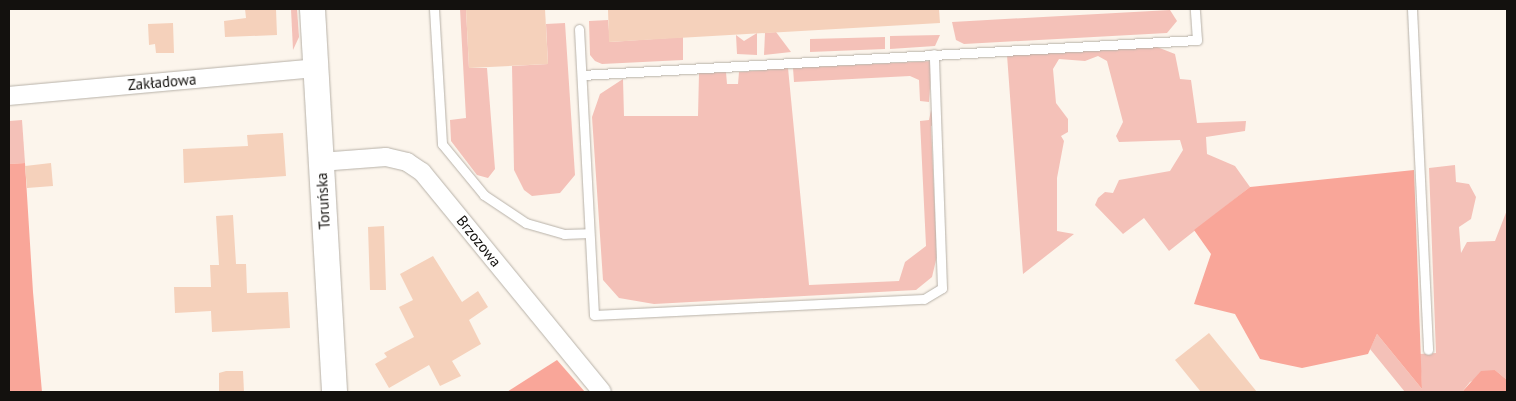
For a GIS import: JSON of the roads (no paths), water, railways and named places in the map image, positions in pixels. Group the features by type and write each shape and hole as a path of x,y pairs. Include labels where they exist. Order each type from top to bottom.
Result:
{"street":[{"name":"Toruńska","path":"312,9 334,392"},
{"name":"Zakładowa","path":"9,96 316,68"},
{"name":"Brzozowa","path":"320,162 386,157 407,162 422,172 602,392"}],"lane":[{"path":"434,9 442,144 484,195 526,223 564,234 589,233"},
{"path":"582,75 1197,40 1194,9"},
{"path":"1412,9 1428,350"},
{"path":"579,29 594,315 924,299 942,288 934,54"}]}
